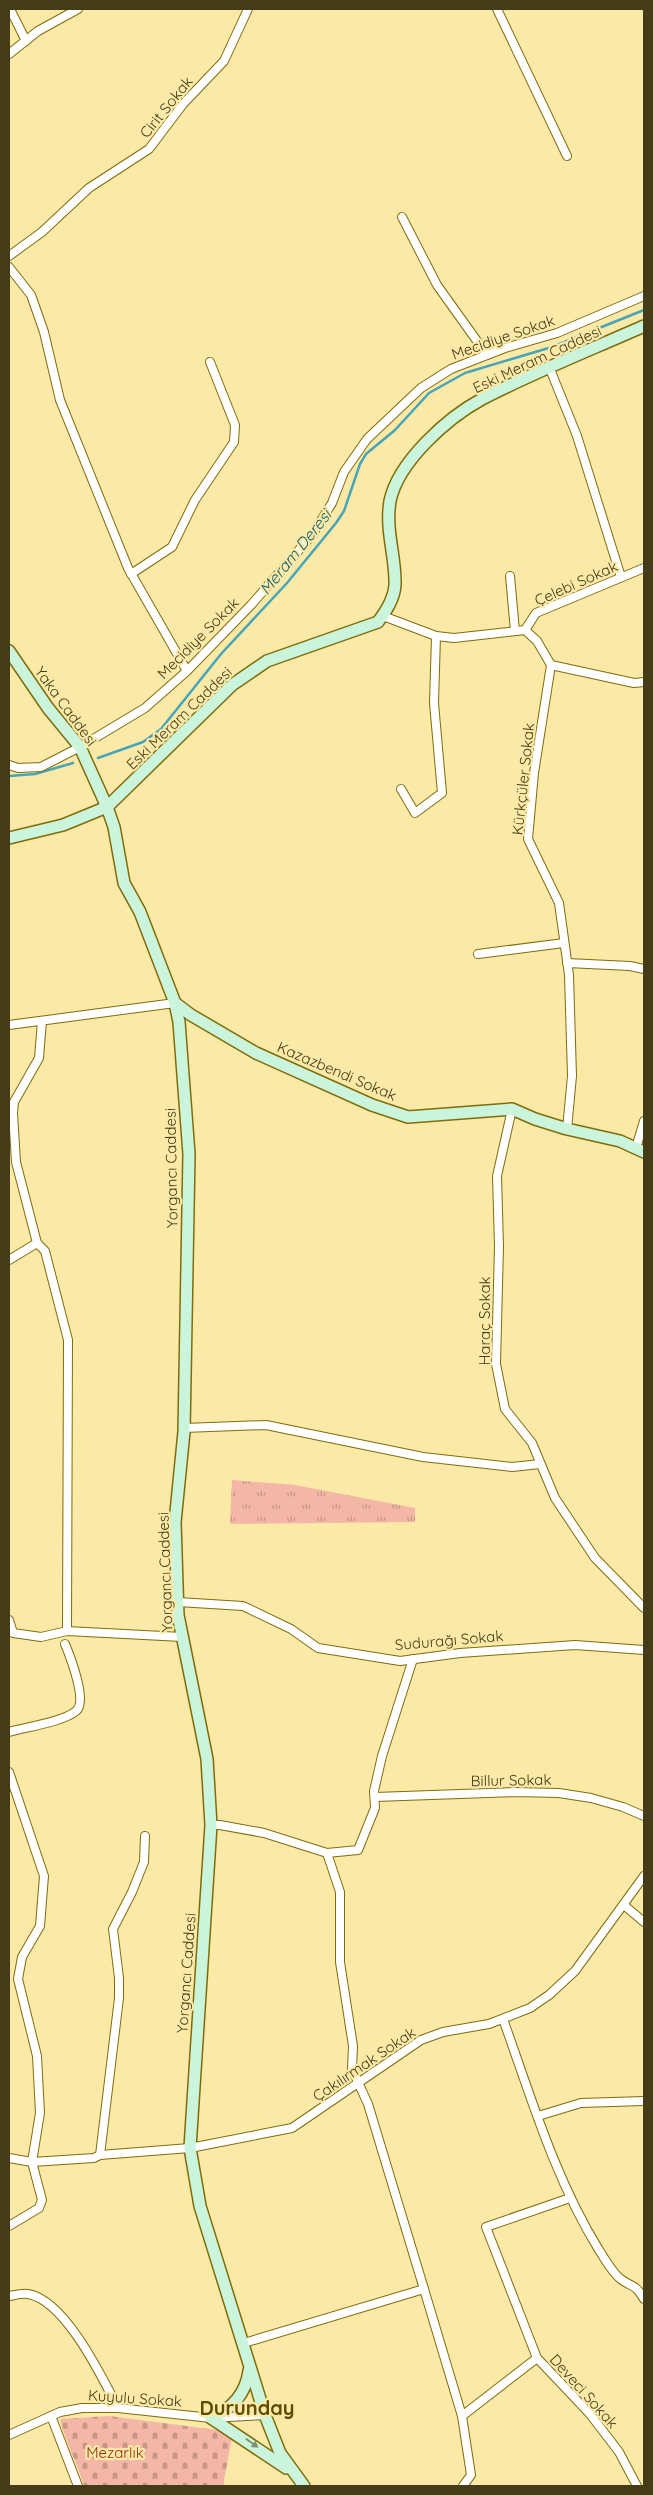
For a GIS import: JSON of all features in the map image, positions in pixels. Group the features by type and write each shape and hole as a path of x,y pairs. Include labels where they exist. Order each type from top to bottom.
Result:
{"street":[{"path":"10,9 26,41"},
{"path":"9,54 26,41 78,9"},
{"name":"Cirit Sokak","path":"9,256 42,232 89,188 149,149 183,104 224,61 248,9"},
{"path":"496,9 567,156"},
{"path":"402,217 437,285 487,355"},
{"path":"9,267 32,295 44,332 60,400 131,574 188,670"},
{"name":"Mecidiye Sokak","path":"9,765 18,768 41,766 80,747 145,708 188,670 252,605 312,535 332,503 344,472 367,439 421,388 451,369 505,348 557,334 644,296"},
{"name":"Eski Meram Caddesi","path":"9,838 63,825 107,807 232,685 267,661 378,622 389,606 395,585 389,538 389,510 393,488 406,467 449,422 480,400 644,326"},
{"path":"131,574 172,547 195,500 234,442 235,425 210,362"},
{"path":"550,369 577,436 621,577"},
{"name":"Çelebi Sokak","path":"525,630 536,613 644,568"},
{"path":"510,576 515,631"},
{"path":"383,616 436,636 454,638 525,630 537,641 551,665 634,683 644,682"},
{"path":"400,788 415,813 442,793 434,703 436,636"},
{"name":"Yaka Caddesi","path":"9,652 48,708 80,747 107,807"},
{"name":"Kürkçüler Sokak","path":"551,665 534,773 528,839 559,903 567,963 572,1076 567,1129"},
{"name":"Yorgancı Caddesi","path":"107,807 114,827 124,883 140,912 175,1003 179,1022 189,1154 184,1428 175,1522 178,1602 182,1637 207,1759 210,1826 190,2148 200,2206 244,2343 250,2369 280,2453 291,2472"},
{"path":"478,954 564,943"},
{"path":"567,963 630,966 644,969"},
{"path":"9,1025 175,1003"},
{"name":"Kazazbendi Sokak","path":"175,1003 191,1015 256,1053 372,1105 408,1117 512,1109 535,1119 567,1129 620,1140 640,1150"},
{"path":"42,1021 40,1058 14,1102 13,1113 16,1162 38,1242 45,1251 68,1340 67,1631"},
{"name":"Haraç Sokak","path":"512,1109 497,1176 499,1246 496,1364 505,1409 532,1443 555,1498 595,1558 644,1608"},
{"path":"640,1150 644,1121"},
{"path":"9,1260 38,1242"},
{"path":"184,1428 266,1425 423,1457 512,1467 540,1464"},
{"name":"Sudurağı Sokak","path":"178,1602 243,1606 290,1629 318,1648 400,1661 460,1653 575,1645 644,1650"},
{"path":"9,1620 13,1633 41,1637 67,1631 182,1637"},
{"path":"9,1732 62,1717 76,1711 80,1706 74,1668 65,1644"},
{"path":"210,1826 220,1825 264,1833 327,1853 358,1850 375,1808 382,1756 412,1659"},
{"path":"9,1772 44,1876 40,1926 22,1957 18,1979 37,2056 40,2113 32,2162 42,2200 39,2208 9,2226"},
{"name":"Billur Sokak","path":"375,1797 514,1792 559,1793 591,1798 623,1807 644,1816"},
{"path":"100,2155 119,1998 120,1978 113,1929 144,1862 145,1836"},
{"path":"327,1853 340,1892 340,1962 353,2046 352,2069 368,2104 462,2416 471,2475 463,2486"},
{"name":"Çakılırmak Sokak","path":"9,2158 32,2162 190,2148 292,2128 360,2084 421,2040 443,2032 489,2024 530,2008 549,1995 575,1971 625,1906 644,1876"},
{"path":"625,1906 644,1922"},
{"path":"503,2019 570,2198 600,2252 621,2280 636,2286 644,2299"},
{"path":"538,2116 581,2103 644,2101"},
{"name":"Deveci Sokak","path":"570,2198 486,2227 536,2358 590,2414 619,2452 637,2486"},
{"path":"244,2343 424,2288"},
{"path":"9,2296 28,2294 42,2300 59,2314 87,2349 118,2408"},
{"path":"462,2416 536,2358"},
{"path":"211,2418 226,2410 240,2396 250,2369"},
{"name":"Kuyulu Sokak","path":"9,2435 51,2416 73,2409 118,2408 211,2418 265,2415"},
{"path":"51,2416 78,2486"},
{"path":"211,2418 232,2430 291,2472 304,2486"}],"green space":[{"path":"232,1480 295,1485 415,1508 415,1522 230,1524"},
{"name":"Mezarlık","path":"109,2416 233,2432 223,2486 84,2486 60,2419"}],"waterway":[{"name":"Meram Deresi","path":"98,758 143,742 161,729 221,654 287,583 336,523 344,511 360,464 366,454 395,430 429,393 465,373 552,347 644,310"},
{"name":"Meram Deresi","path":"9,776 35,774 73,763"}],"district":[{"name":"Durunday","path":"247,2407"}]}
